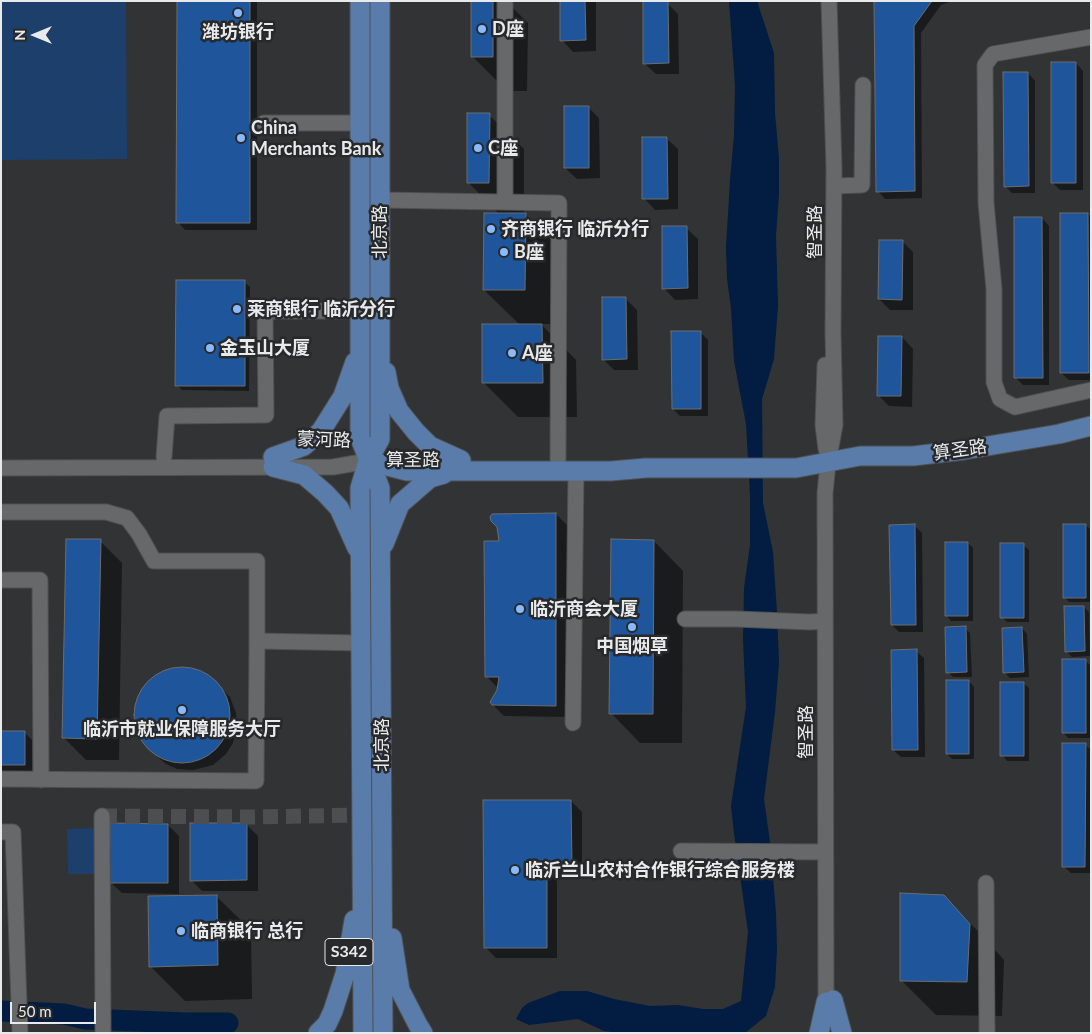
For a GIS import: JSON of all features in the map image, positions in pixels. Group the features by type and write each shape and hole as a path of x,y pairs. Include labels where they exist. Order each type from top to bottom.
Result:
{"main road":[{"name":"北京路","path":"360,1 360,438 380,488 383,1033"},
{"name":"北京路","path":"363,1033 360,488 368,461 380,439 380,1"},
{"path":"380,344 389,388 399,411 430,446 461,465"},
{"path":"273,462 304,446 321,431 343,396 360,347"},
{"name":"算圣路","path":"828,463 860,456 913,456 964,450 1059,434 1091,426"},
{"name":"算圣路","path":"368,461 576,470 774,463 797,458 860,467 913,466 965,461 1061,445 1091,437"},
{"name":"算圣路","path":"461,465 646,457 737,463"},
{"path":"273,462 304,476 339,508 360,555"},
{"path":"380,552 400,504 430,478 461,465"},
{"name":"S342","path":"318,1033 327,1024 333,1011 345,974 362,864"},
{"path":"382,883 400,990 424,1033"},
{"path":"819,1033 830,1001"},
{"path":"830,1001 842,1033"}],"street":[{"path":"505,1 505,202"},
{"name":"智圣路","path":"821,1 826,203 826,332 823,425 834,514 834,939 830,1001"},
{"name":"智圣路","path":"829,1 834,186 833,332 835,425 825,493 826,852 830,1001"},
{"path":"1091,37 993,54 985,65 986,203 994,289 994,382 1000,399 1015,406 1091,390"},
{"path":"834,186 862,185 863,86"},
{"path":"264,123 360,123"},
{"path":"380,200 559,203 558,460"},
{"path":"164,457 167,416 266,415 265,311 360,311"},
{"name":"蒙河路","path":"1,458 164,457 273,462"},
{"name":"蒙河路","path":"1,468 273,462 332,457 368,461"},
{"path":"573,723 576,470"},
{"path":"1,512 106,512 127,518 139,534 154,561 257,561 256,780 1,779"},
{"path":"1,580 40,580 41,780"},
{"path":"685,619 826,621"},
{"path":"257,641 361,643"},
{"path":"102,816 103,1033"},
{"path":"1,832 13,832 20,1033"},
{"path":"681,851 826,852"},
{"path":"986,883 987,1033"}],"shaded area":[{"path":"1,1 126,1 127,159 1,160"},
{"path":"729,1 758,1 774,53 775,113 779,158 776,236 778,306 774,359 762,399 763,503 773,552 779,663 764,799 776,913 775,987 766,1016 745,1033 619,1033 604,1031 578,1019 529,1025 516,1019 522,1008 528,1003 560,991 587,991 614,999 650,1006 678,1005 703,1009 723,1009 741,1001 748,932 731,806 746,707 743,640 744,588 750,545 750,496 746,424 734,361 731,308 727,279 726,247 734,135 735,86"},
{"path":"94,828 94,874 68,874 67,829"}],"building":[{"path":"177,1 250,1 250,223 176,223"},
{"name":"D座","path":"471,1 493,1 493,57 471,57"},
{"path":"560,1 585,1 586,40 560,41"},
{"path":"643,1 668,1 669,63 643,64"},
{"path":"874,1 932,1 914,26 915,191 876,192"},
{"path":"1051,62 1076,62 1076,183 1051,183"},
{"path":"1003,72 1028,72 1029,186 1004,187"},
{"path":"564,106 589,106 589,168 564,168"},
{"name":"C座","path":"467,113 490,113 489,183 467,183"},
{"path":"642,137 667,137 668,199 642,199"},
{"name":"B座","path":"484,213 526,213 525,290 483,290"},
{"path":"1060,213 1088,213 1089,373 1060,373"},
{"path":"1014,217 1042,217 1043,378 1014,378"},
{"path":"662,226 687,226 688,288 662,289"},
{"path":"879,240 903,240 902,300 878,299"},
{"name":"金玉山大厦","path":"176,280 245,280 245,386 175,386"},
{"path":"602,297 626,297 627,359 602,360"},
{"name":"A座","path":"482,324 542,324 543,383 482,383"},
{"path":"671,331 701,331 701,409 672,409"},
{"path":"878,336 902,336 901,396 877,396"},
{"name":"临沂商会大厦","path":"556,513 556,706 492,705 490,702 497,690 499,677 485,677 484,541 499,541 497,527 490,517 492,514"},
{"path":"915,524 916,625 891,625 889,525"},
{"path":"1063,524 1086,524 1086,598 1063,598"},
{"path":"66,539 101,539 97,739 62,738"},
{"name":"中国烟草","path":"611,539 654,540 653,714 609,714"},
{"path":"945,542 968,542 968,616 945,616"},
{"path":"1000,543 1024,543 1024,618 1000,618"},
{"path":"1064,606 1084,606 1085,651 1065,652"},
{"path":"966,626 967,672 946,673 945,627"},
{"path":"1022,627 1024,672 1003,673 1002,628"},
{"path":"917,649 918,750 892,750 891,650"},
{"path":"1062,659 1086,659 1086,733 1062,733"},
{"name":"临沂市就业保障服务大厅","path":"182,667 200,671 216,681 226,697 230,715 226,733 216,749 200,759 182,763 164,759 148,749 138,733 134,715 138,697 148,681 164,671"},
{"path":"946,680 969,680 969,754 946,754"},
{"path":"1000,682 1024,682 1024,756 1000,756"},
{"path":"1,731 25,731 25,765 1,765"},
{"path":"1062,743 1086,743 1085,867 1062,867"},
{"name":"临沂兰山农村合作银行综合服务楼","path":"483,800 571,800 572,865 547,865 547,948 484,948"},
{"path":"110,823 168,824 168,883 109,883"},
{"path":"190,823 247,823 247,880 190,881"},
{"path":"900,893 944,895 970,924 967,982 900,981"},
{"path":"217,895 218,965 149,967 148,896"}],"waterway":[{"path":"1,1011 64,1014 85,1019 228,1023"}],"tunnel":[{"path":"102,816 252,817 362,815"}],"place":[{"name":"潍坊银行","path":"238,13"},
{"name":"D座","path":"482,29"},
{"name":"China Merchants Bank","path":"241,138"},
{"name":"C座","path":"478,148"},
{"name":"齐商银行 临沂分行","path":"491,229"},
{"name":"B座","path":"504,252"},
{"name":"莱商银行 临沂分行","path":"237,309"},
{"name":"金玉山大厦","path":"210,348"},
{"name":"A座","path":"512,353"},
{"name":"临沂商会大厦","path":"520,609"},
{"name":"中国烟草","path":"632,627"},
{"name":"临沂市就业保障服务大厅","path":"182,710"},
{"name":"临沂兰山农村合作银行综合服务楼","path":"515,870"},
{"name":"临商银行 总行","path":"181,931"}]}
